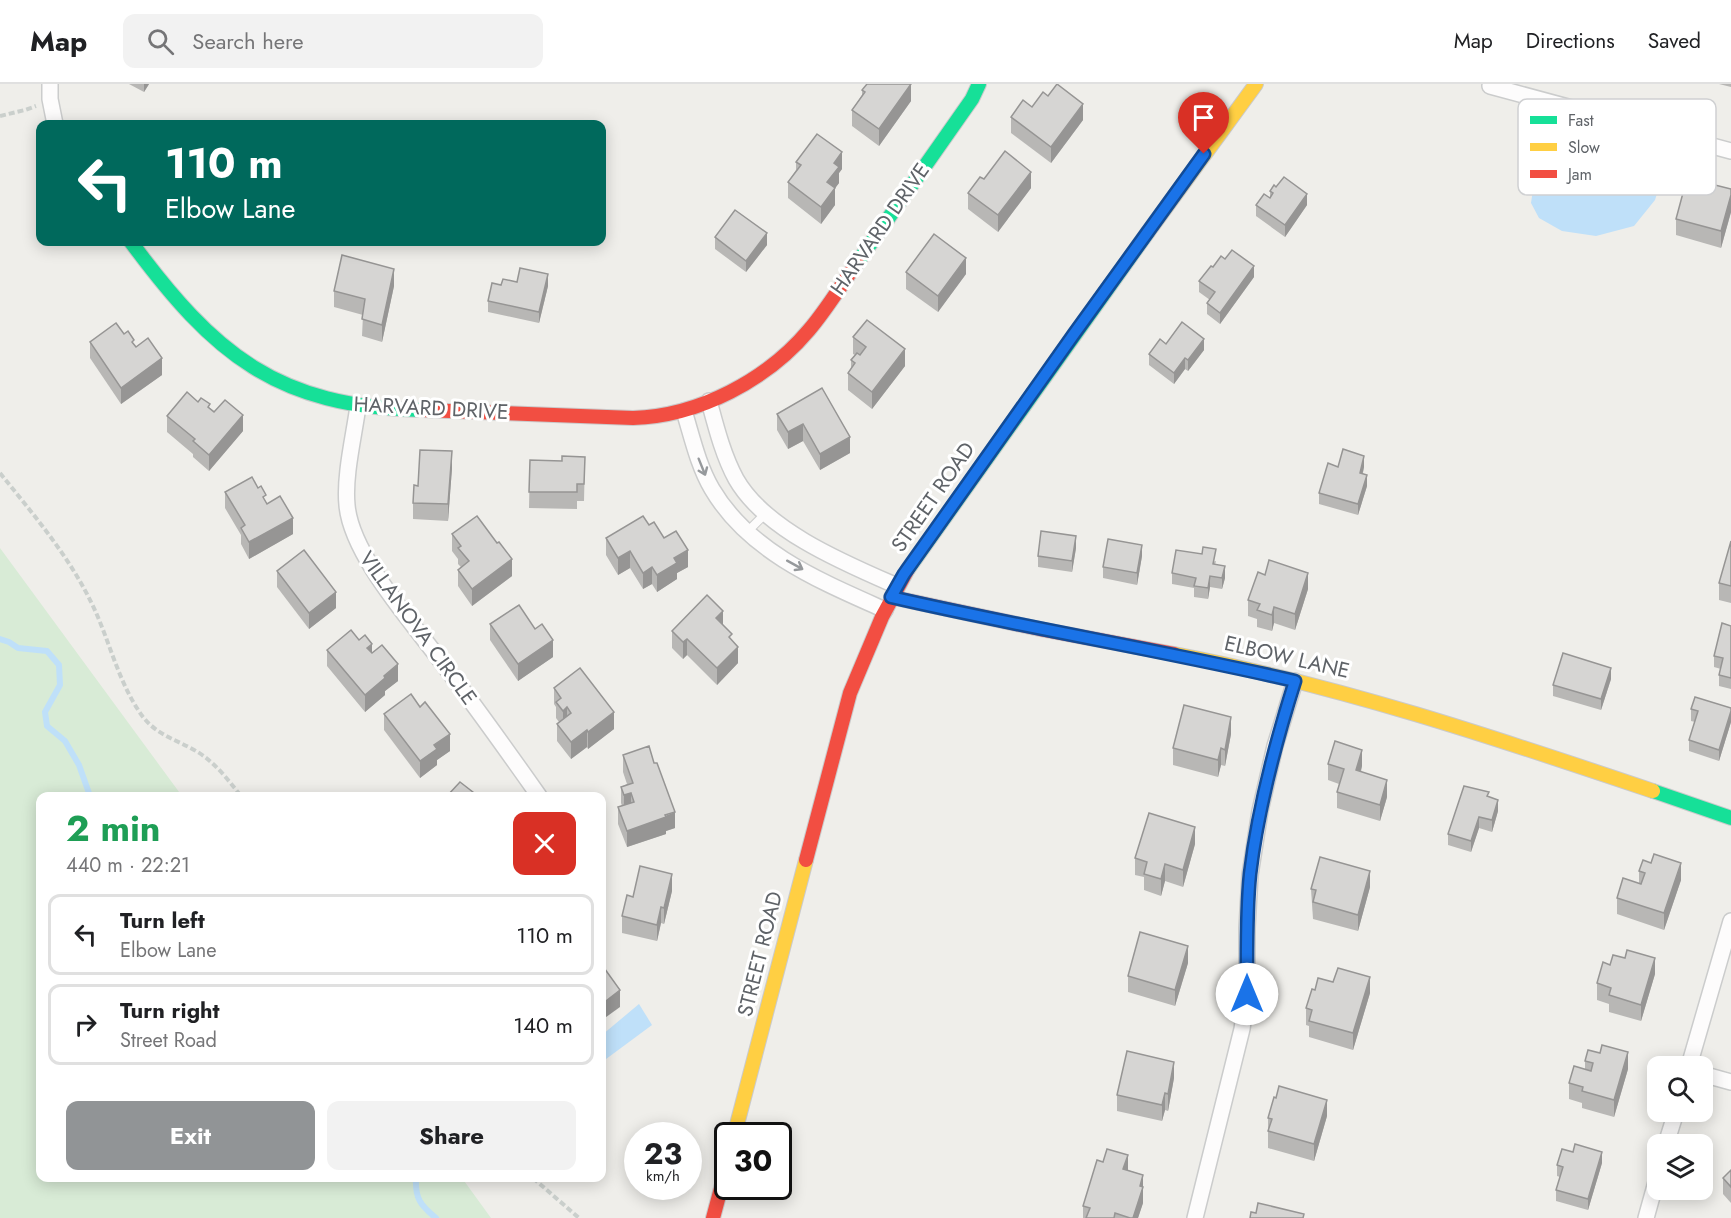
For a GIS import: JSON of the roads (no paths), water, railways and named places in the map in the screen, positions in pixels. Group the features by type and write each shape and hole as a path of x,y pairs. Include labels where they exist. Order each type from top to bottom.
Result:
{"street":[{"name":"HARVARD DRIVE","path":"134,246 204,332 221,346 257,370 286,384 337,402 358,406 627,418 684,411 709,401 764,371 788,352 809,330 972,99 978,84"},
{"name":"STREET ROAD","path":"739,1122 850,693 868,644 904,574 1074,334 1256,84"},
{"path":"1490,86 1538,99"},
{"path":"50,91 54,120"},
{"path":"1716,147 1731,151"},
{"path":"709,401 730,467 753,503 773,521 831,555 891,598"},
{"name":"VILLANOVA CIRCLE","path":"358,406 347,484 347,505 351,526 359,545 377,575 536,792"},
{"path":"684,411 701,465 711,488 733,519 747,532 771,552 837,588 891,598"},
{"name":"ELBOW LANE","path":"891,598 1190,657 1362,697 1502,740 1731,818"},
{"path":"1196,1218 1242,1029 1247,994 1250,875 1258,822 1275,746 1295,681"},
{"path":"1692,1056 1731,921"},
{"path":"1713,1077 1731,1082"},
{"path":"713,1218 718,1200"},
{"path":"1646,1218 1651,1200"}],"lane":[{"path":"747,532 765,514"}],"water":[{"path":"1532,195 1657,195 1634,226 1596,236 1562,231 1539,218 1531,203"},
{"path":"639,1004 652,1025 606,1059 606,1032"}],"waterway":[{"path":"0,639 18,648 47,651 59,665 60,685 45,712 47,726 65,741 79,765 89,792"},
{"path":"416,1182 416,1191 420,1201 436,1218"}]}
